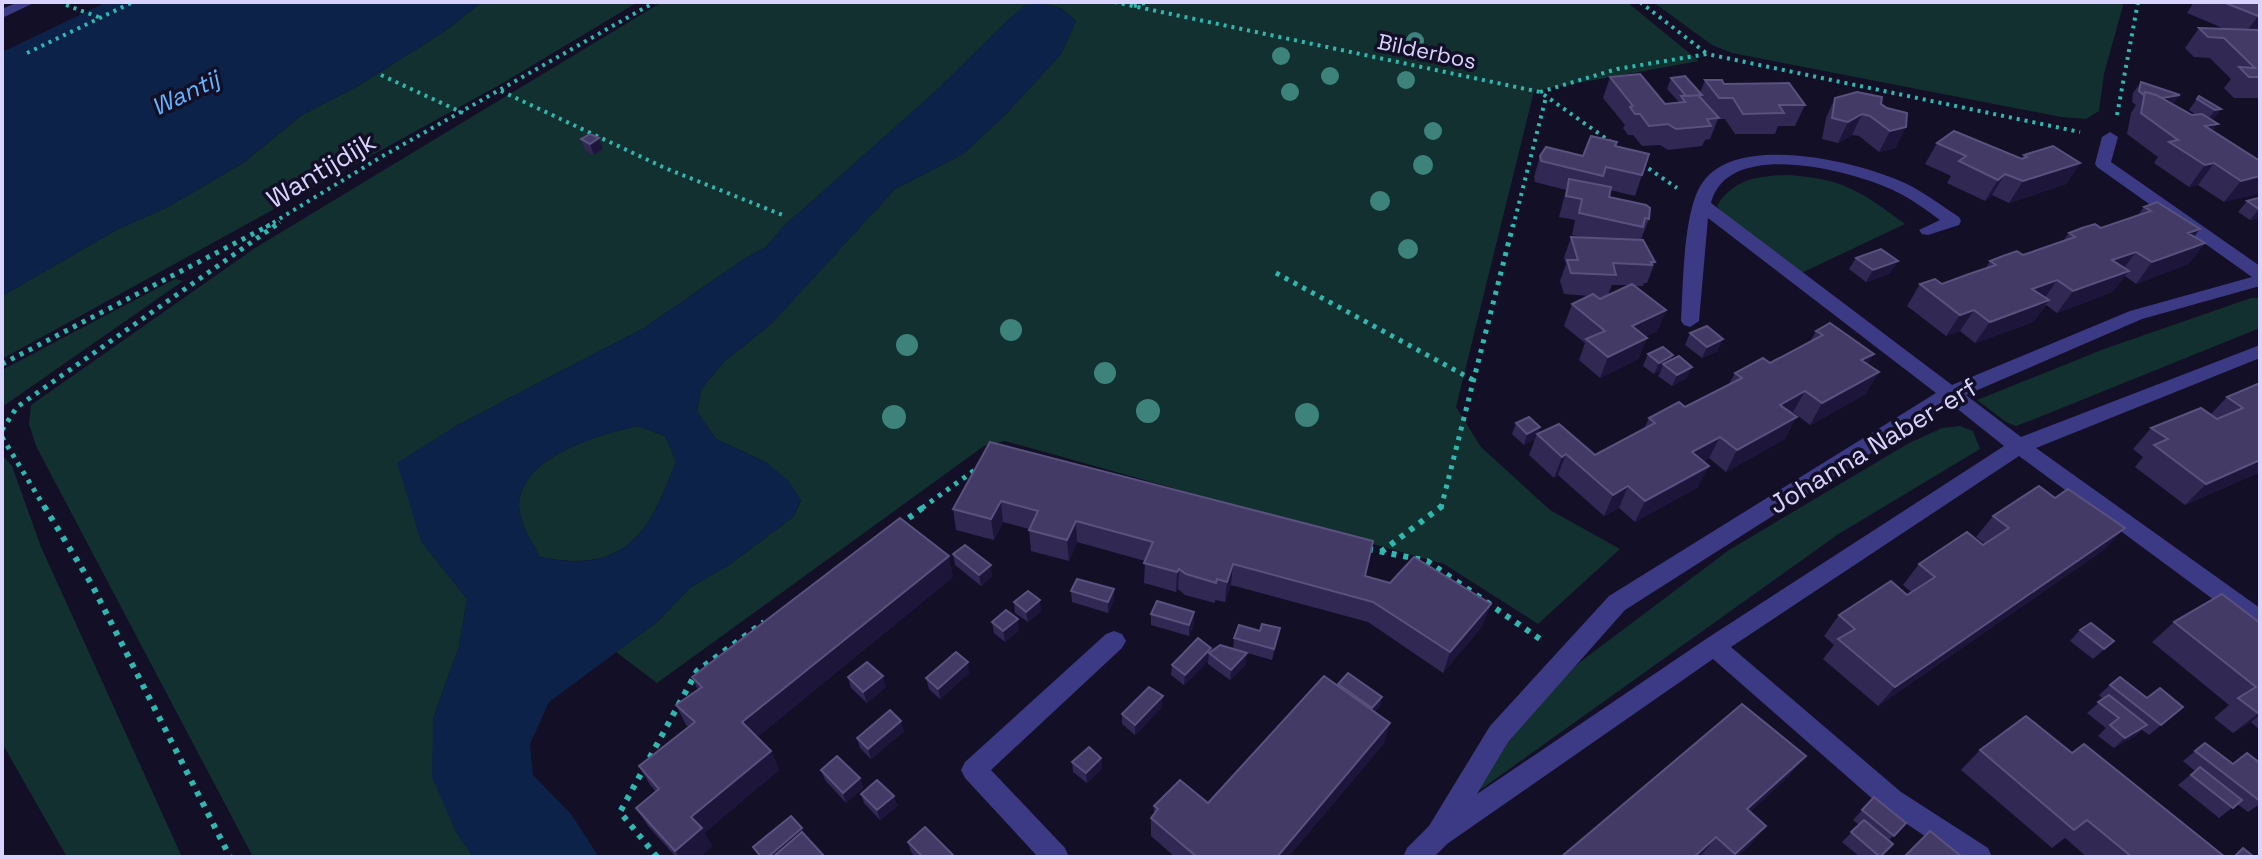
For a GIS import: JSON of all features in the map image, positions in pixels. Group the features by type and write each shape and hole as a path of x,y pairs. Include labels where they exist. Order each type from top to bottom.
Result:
{"street":[{"path":"2,14 29,2"},
{"name":"Johanna Naber-erf","path":"2110,137 2103,164 2260,277"},
{"path":"1690,321 1702,205 1708,185 1723,171 1751,163 1774,161 1821,164 1859,172 1902,188 1953,221 1928,230"},
{"path":"1702,205 2019,446 2260,621"},
{"name":"Johanna Naber-erf","path":"1438,835 1499,734 1617,603 1950,394 2136,315 2260,277"},
{"name":"Johanna Naber-erf","path":"1416,857 1438,835 1714,646 2019,446 2260,351"},
{"path":"1056,857 974,770 1114,641"},
{"path":"1714,646 1892,800 1979,857"}],"path":[{"path":"27,53 133,2"},
{"name":"Wantijdijk","path":"2,364 298,210 381,157 655,2"},
{"name":"Bilderbos","path":"1114,2 1540,92 1611,142"},
{"path":"1133,6 1149,2"},
{"path":"1640,2 1707,54"},
{"path":"1540,92 1617,69 1707,54 2110,137 2138,2"},
{"path":"66,5 101,18"},
{"path":"381,75 463,113"},
{"path":"500,90 665,168 785,216"},
{"path":"1380,552 1441,509 1546,97"},
{"path":"1637,160 1702,205"},
{"path":"2,430 17,407 298,210"},
{"path":"1276,273 1475,381"},
{"path":"2,437 92,585 230,857"},
{"path":"890,531 980,466"},
{"path":"1365,548 1427,561 1567,657"},
{"path":"657,857 620,812 697,671 774,615"}],"green space":[{"path":"482,2 638,2 503,83 2,359 2,296 118,229 166,208 243,163 302,115 358,86 445,31"},
{"path":"662,2 1627,2 1699,61 1534,91 1456,407 1481,447 1550,510 1620,549 1538,624 1444,564 1005,441 984,446 657,683 616,652 657,622 691,587 729,565 793,517 801,501 767,463 716,439 697,412 701,389 725,361 771,324 895,189 963,154 1005,115 1061,54 1076,21 1062,9 1042,3 1010,18 936,91 784,226 766,247 644,328 454,427 421,541 467,599 459,646 433,719 455,830 473,857 253,857 36,446 29,424 31,405 255,248"},
{"path":"1653,2 2124,2 2104,74 2099,111 2086,119 2061,117 1732,53 1712,45"},
{"path":"1788,175 1824,180 1851,189 1905,224 1797,275 1729,221 1717,206 1731,190 1747,181"},
{"path":"175,279 183,281 2,407 2,370"},
{"path":"2251,298 2260,298 2260,328 2016,426 1977,400 2104,349"},
{"path":"638,426 665,436 676,461 644,528 630,543 613,554 593,560 540,557 524,525 519,505 523,488 533,473 565,450"},
{"path":"1960,426 1973,431 1980,449 1837,535 1459,805 1522,715 1580,662 1729,550 1909,443 1942,428"},
{"path":"2,455 12,466 41,547 182,857 67,857 2,743"}],"water":[{"name":"Wantij","path":"107,2 482,2 445,31 358,86 302,115 243,163 166,208 118,229 2,296 2,52"},
{"path":"1042,3 1062,9 1076,21 1061,54 1005,115 963,154 895,189 771,324 725,361 701,389 697,412 716,439 767,463 788,480 801,500 793,517 729,565 691,587 657,622 549,702 530,744 533,775 571,814 599,857 473,857 455,830 432,777 433,719 459,646 467,599 421,541 397,463 454,427 644,328 766,247 784,226 936,91 1025,5","holes":["638,426 665,436 676,461 656,509 630,543 613,554 593,560 540,557 524,525 519,505 523,488 533,473 565,450 622,430"]}],"building":[{"path":"2223,2 2260,2 2260,15 2258,16"},
{"path":"2199,28 2260,32 2260,77 2249,77 2239,67 2255,68 2224,38 2208,37"},
{"path":"1640,74 1665,104 1685,102 1681,96 1698,95 1719,118 1707,119 1711,126 1676,129 1668,124 1649,126 1640,114 1635,114 1630,107 1633,106 1610,77"},
{"path":"1685,76 1702,95 1686,96 1671,78"},
{"path":"1705,80 1722,80 1724,84 1789,83 1805,105 1779,105 1784,113 1743,114 1733,98 1719,98"},
{"path":"2141,82 2180,95 2162,98 2145,92 2144,95 2139,91"},
{"path":"1857,92 1882,97 1881,104 1887,108 1907,113 1906,127 1890,131 1870,116 1862,114 1848,122 1832,118 1835,98"},
{"path":"2145,92 2192,115 2202,114 2218,124 2205,126 2260,161 2260,176 2241,181 2214,163 2205,165 2169,142 2178,140 2141,113"},
{"path":"2199,96 2221,109 2215,110 2197,99"},
{"path":"1954,131 2022,159 2027,157 2024,155 2053,146 2080,163 2023,181 2005,174 1998,180 1959,161 1966,156 1937,143"},
{"path":"590,134 599,138 590,144 581,139"},
{"path":"1591,136 1617,142 1615,146 1649,154 1642,175 1606,167 1603,176 1541,161 1540,156 1546,147 1583,156"},
{"path":"1569,179 1611,187 1609,197 1650,208 1649,219 1645,218 1643,227 1579,213 1582,199 1566,196"},
{"path":"2258,198 2259,209 2247,201"},
{"path":"2157,202 2200,229 2188,233 2205,243 2152,262 2136,252 2112,260 2129,271 2073,291 2057,280 2032,289 2049,300 1990,322 1974,310 1960,315 1920,284 1935,279 1942,284 1996,265 1990,261 2017,251 2023,255 2075,237 2069,233 2082,228 2095,224 2101,228 2151,211 2144,207"},
{"path":"1571,237 1643,240 1655,262 1651,262 1652,265 1613,263 1616,275 1571,273 1567,260 1578,260"},
{"path":"1881,249 1898,261 1873,270 1856,258"},
{"path":"1632,284 1666,310 1632,326 1647,338 1608,357 1586,339 1605,331 1572,304 1593,294 1600,299"},
{"path":"1830,323 1874,354 1861,360 1879,372 1822,403 1805,391 1780,405 1797,417 1737,450 1720,437 1692,452 1709,466 1645,501 1628,486 1613,495 1566,454 1562,457 1537,434 1559,424 1595,455 1655,423 1649,418 1679,402 1685,407 1742,378 1735,373 1763,358 1770,363 1823,335 1816,331"},
{"path":"1707,326 1723,339 1707,347 1690,333"},
{"path":"1663,347 1673,355 1659,363 1648,354"},
{"path":"1679,356 1692,367 1677,375 1663,364"},
{"path":"2260,383 2260,460 2206,484 2154,445 2168,439 2151,428 2201,408 2217,419 2243,408 2227,397"},
{"path":"1529,417 1540,427 1527,434 1516,423"},
{"path":"990,442 1373,541 1365,576 1390,583 1414,557 1491,604 1450,652 1373,602 1233,564 1227,582 1217,579 1216,583 1179,569 1177,572 1144,563 1153,542 1076,521 1067,540 1029,530 1038,511 1001,501 991,519 953,509"},
{"path":"2039,486 2055,498 2068,489 2125,528 1895,687 1838,639 1855,629 1839,615 1891,581 1907,595 1935,577 1919,564 1967,532 1983,545 2009,528 1993,516"},
{"path":"900,518 949,556 742,722 771,751 691,817 702,828 675,851 636,808 659,789 639,766 695,722 676,705 702,687 692,677"},
{"path":"965,545 991,565 979,575 953,554"},
{"path":"1077,579 1114,589 1108,602 1071,591"},
{"path":"1028,591 1040,600 1026,612 1014,602"},
{"path":"2222,594 2260,623 2258,713 2238,698 2256,687 2174,622"},
{"path":"1157,601 1194,612 1189,625 1151,614"},
{"path":"1006,610 1018,619 1003,631 992,622"},
{"path":"2091,623 2114,641 2104,649 2080,630"},
{"path":"1262,624 1280,628 1274,649 1234,638 1239,625 1260,631"},
{"path":"1198,638 1211,648 1185,675 1172,665"},
{"path":"1220,645 1247,653 1231,670 1209,653"},
{"path":"956,652 968,662 938,689 926,678"},
{"path":"867,662 883,676 863,692 848,677"},
{"path":"1348,673 1382,697 1372,708 1338,684"},
{"path":"1324,676 1390,723 1277,857 1197,857 1151,818 1158,809 1154,806 1180,780 1208,803"},
{"path":"2120,677 2147,698 2160,688 2183,707 2161,725 2110,685"},
{"path":"1149,687 1163,696 1135,725 1122,714"},
{"path":"2109,695 2147,725 2125,738 2110,725 2119,718 2098,702"},
{"path":"1742,704 1806,756 1747,809 1766,826 1735,854 1716,837 1694,857 1561,857"},
{"path":"890,710 901,721 868,749 857,738"},
{"path":"2026,716 2072,753 2084,744 2225,857 2132,857 2087,820 2074,830 1980,750"},
{"path":"2205,743 2233,764 2247,753 2260,763 2260,801 2195,751"},
{"path":"1089,747 1101,758 1086,773 1072,762"},
{"path":"837,756 860,778 843,793 821,770"},
{"path":"2200,767 2242,800 2233,808 2191,775"},
{"path":"877,780 894,796 877,810 861,794"},
{"path":"1874,797 1906,823 1894,836 1862,810"},
{"path":"791,816 802,828 768,857 761,857 753,847"},
{"path":"1864,820 1893,844 1880,857 1851,832"},
{"path":"925,827 955,857 923,857 908,842"},
{"path":"1930,831 1962,857 1904,857"},
{"path":"802,832 825,857 773,857"},
{"path":"2243,848 2254,857 2234,857"}]}
